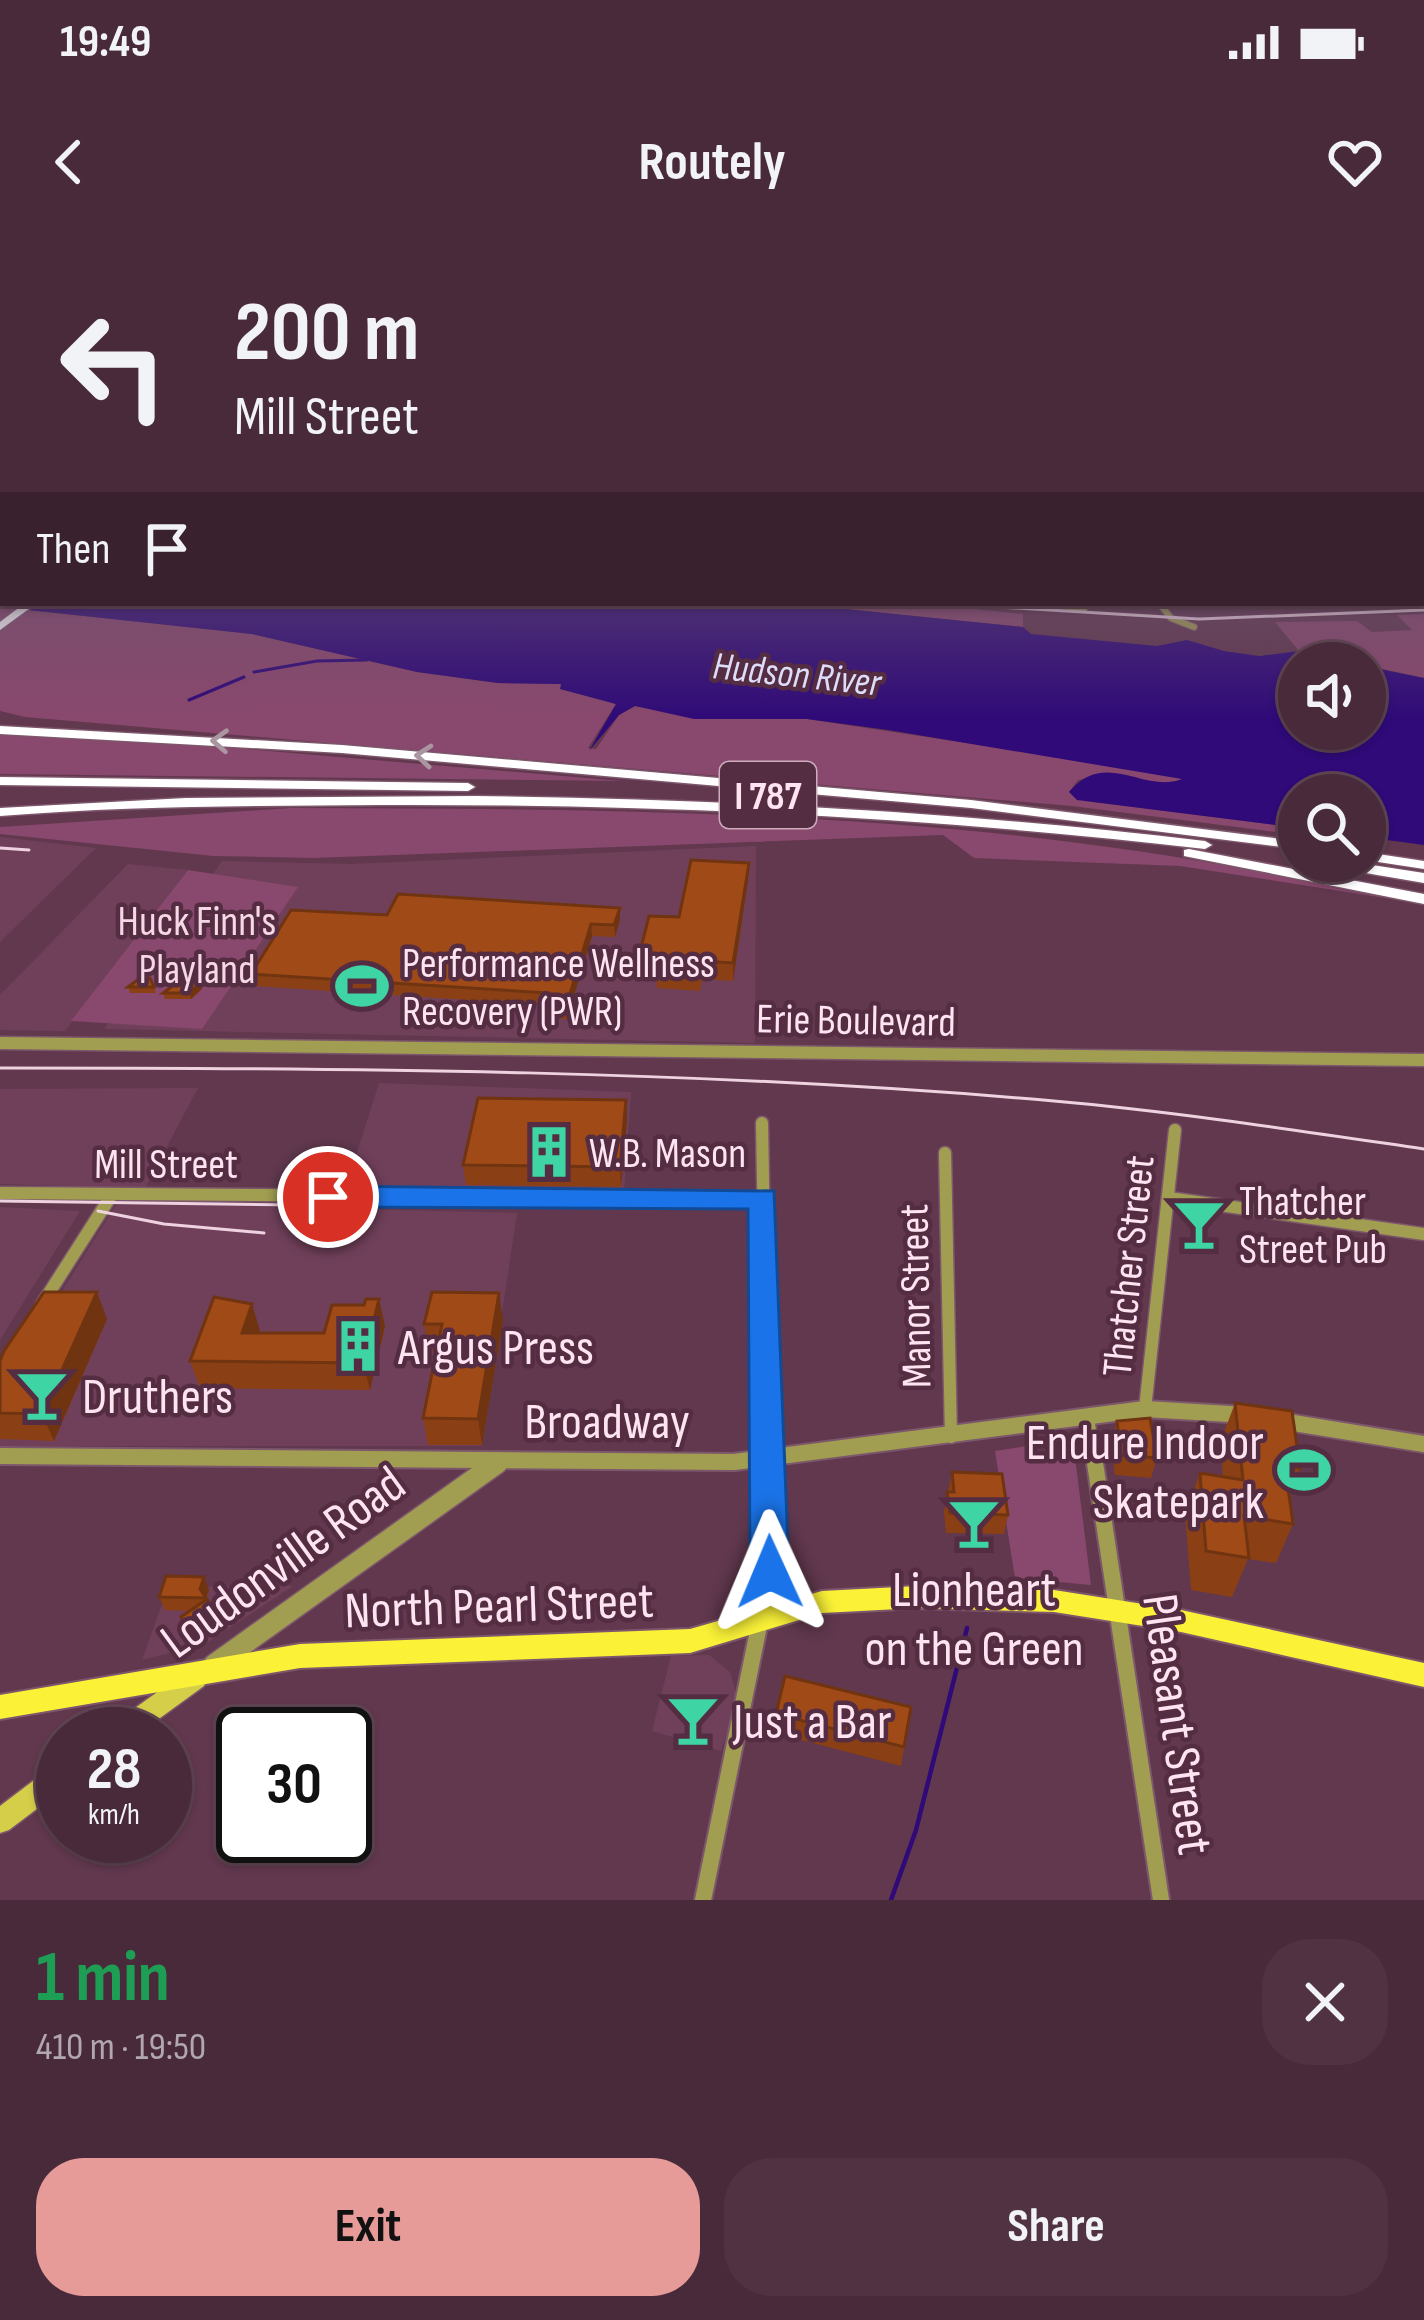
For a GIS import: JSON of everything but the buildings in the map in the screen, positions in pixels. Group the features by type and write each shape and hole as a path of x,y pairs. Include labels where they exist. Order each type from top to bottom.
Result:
{"highway":[{"path":"0,727 367,751 1125,823"},
{"name":"I 787","path":"0,781 693,791 1125,823 1278,842"},
{"name":"I 787","path":"0,790 736,805 1006,824 1278,856"},
{"path":"0,814 64,808 450,799"},
{"path":"1006,824 1232,860 1424,899"},
{"path":"1386,859 1424,865"},
{"path":"1386,872 1424,878"}],"main road":[{"name":"North Pearl Street","path":"0,1707 301,1657 690,1641 822,1602 884,1598 1054,1601 1424,1675"},
{"name":"Loudonville Road","path":"155,1707 208,1669"},
{"path":"0,1821 36,1794"}],"street":[{"path":"1162,606 1174,620 1194,627"},
{"name":"Erie Boulevard","path":"0,1043 1424,1060"},
{"path":"703,1900 770,1572 762,1123"},
{"name":"Thatcher Street","path":"1145,1409 1174,1130"},
{"name":"Manor Street","path":"945,1153 951,1437"},
{"name":"Mill Street","path":"0,1193 764,1199"},
{"path":"32,1319 112,1196"},
{"path":"1169,1198 1424,1234"},
{"name":"Broadway","path":"0,1456 765,1460 1145,1409 1220,1411 1424,1444"},
{"name":"Pleasant Street","path":"1088,1418 1121,1611 1161,1900"},
{"name":"Loudonville Road","path":"208,1669 498,1462"}],"shaded area":[{"path":"0,837 96,848 0,942"},
{"path":"756,846 755,1043 104,1029 222,861 351,864"},
{"path":"128,864 188,870 65,1031 0,1030 0,995"},
{"name":"W.B. Mason","path":"379,1083 631,1092 624,1190 345,1190"},
{"path":"198,1088 145,1188 0,1184 0,1089"},
{"path":"117,1203 517,1213 482,1446 0,1446 0,1391"},
{"path":"0,1207 80,1211 0,1340"},
{"path":"293,1586 205,1644 142,1660 168,1587"},
{"path":"709,1655 730,1672 738,1700 721,1751 652,1731 671,1656"}],"green space":[{"path":"816,606 943,606 1023,614 1023,627"},
{"path":"0,607 252,634 417,672 498,683 562,684 561,689 616,704 588,748 596,749 619,715 635,706 807,719 1178,775 1182,780 1171,782 1093,777 1078,780 1069,792 1095,802 1278,825 1278,832 1072,806 25,717 0,711"},
{"path":"1424,614 1424,678 1386,670 1386,642 1292,642 1275,622 1357,621 1372,632 1412,630 1397,615"},
{"path":"0,735 173,743 622,781 0,774"},
{"path":"291,808 688,813 952,829 1083,844 1214,864 1278,877 1278,881 1180,866 974,858 943,835 314,858 213,856 0,834 0,827"},
{"name":"Huck Finn's Playland","path":"188,870 298,887 202,1029 71,1021"},
{"path":"1283,882 1304,882 1424,904"},
{"path":"1034,1445 1038,1454 1074,1449 1091,1585 1015,1578 995,1451"}],"water":[{"name":"Hudson River","path":"0,606 816,606 1157,646 1187,640 1224,651 1278,654 1278,750 1386,750 1386,670 1424,678 1424,845 1386,840 1386,774 1278,774 1278,825 1077,800 1069,792 1096,774 1168,782 1182,779 807,719 694,719 635,706 619,715 589,751 616,704 560,689 561,684 498,683 417,672 252,634"}],"waterway":[{"path":"254,672 317,661 367,660"},
{"path":"189,700 244,677"},
{"path":"891,1900 916,1830 967,1628"}],"railway":[{"path":"982,606 1199,619 1424,610"},
{"path":"0,848 29,850"},
{"path":"0,1068 396,1070 791,1083 1100,1105 1424,1149"},
{"path":"0,1201 372,1206"},
{"path":"98,1211 164,1224 264,1233"}],"place":[{"name":"Performance Wellness Recovery (PWR)","path":"362,986"},
{"name":"W.B. Mason","path":"549,1152"},
{"name":"Thatcher Street Pub","path":"1199,1224"},
{"name":"Argus Press","path":"358,1346"},
{"name":"Druthers","path":"42,1395"},
{"name":"Endure Indoor Skatepark","path":"1304,1470"},
{"name":"Lionheart on the Green","path":"974,1523"},
{"name":"Just a Bar","path":"693,1720"}],"route":[{"path":"328,1197 764,1199 770,1572"}]}
